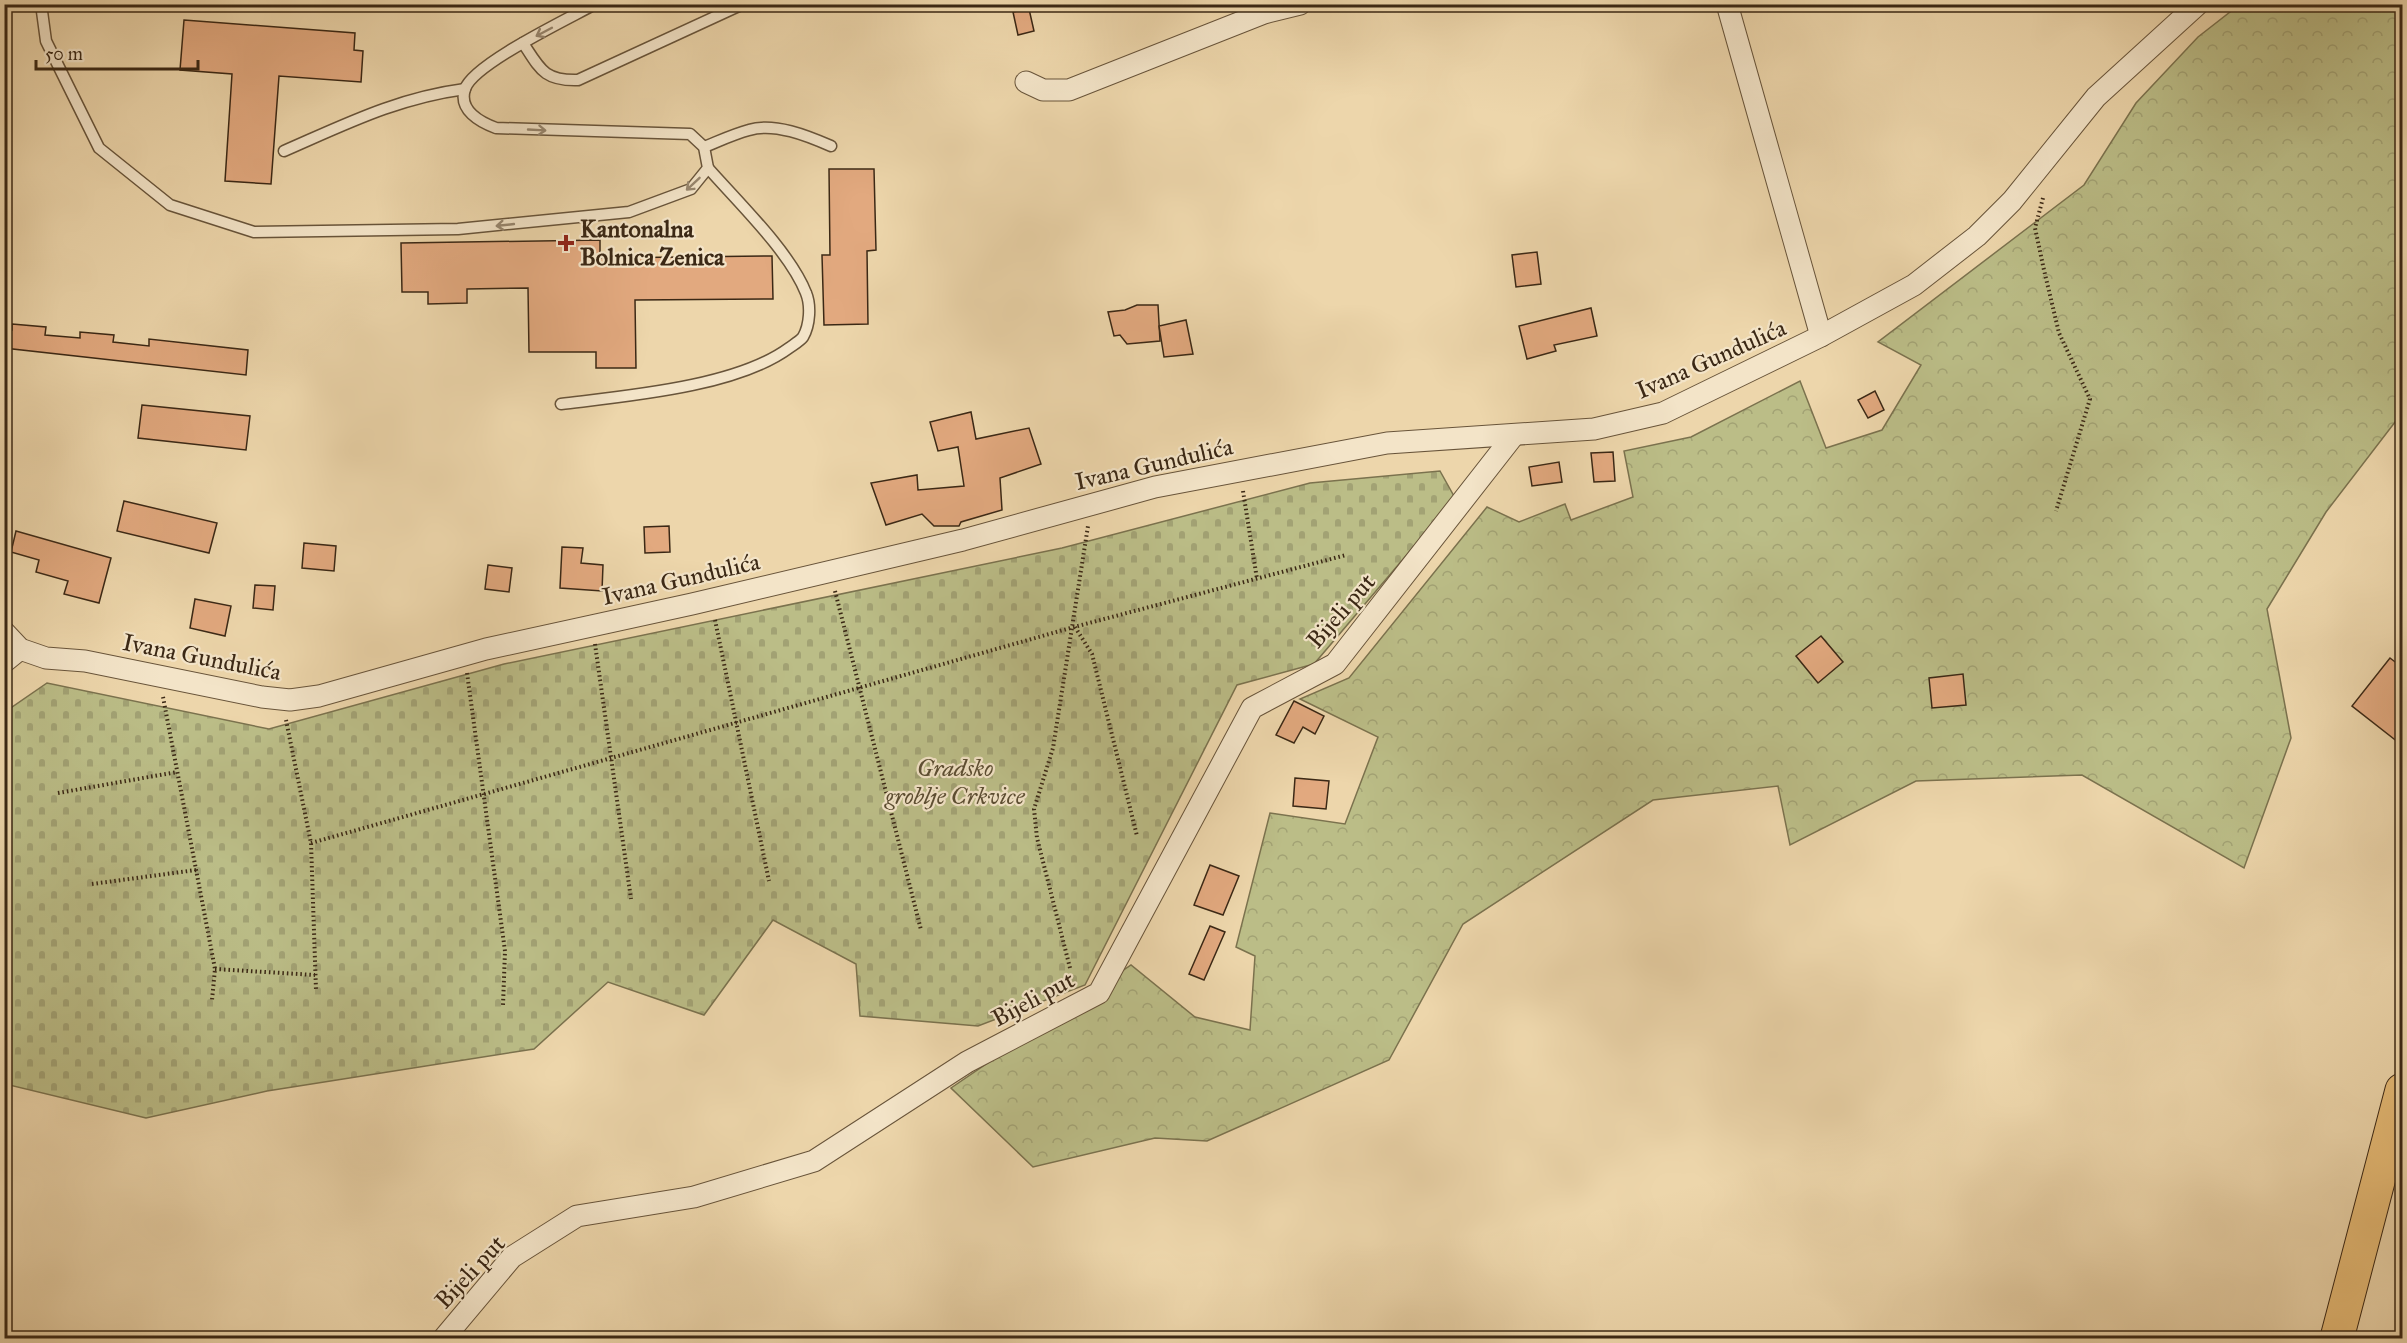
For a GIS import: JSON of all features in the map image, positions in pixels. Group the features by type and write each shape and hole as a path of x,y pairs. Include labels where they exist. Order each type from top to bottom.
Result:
{"highway":[{"path":"2337,1338 2403,1090"}],"street":[{"path":"1026,82 1043,90 1069,90 1264,13 1300,4"},
{"path":"1727,4 1821,336"},
{"name":"Ivana Gundulića","path":"4,633 12,656 84,661 281,699 318,696 464,655 963,540 1155,486 1387,443 1594,429 1663,413 1821,336 1914,285 1977,236 2012,201 2096,97 2198,4"},
{"name":"Bijeli put","path":"444,1338 512,1257 578,1216 694,1197 814,1161 967,1062 1099,993 1252,708 1335,664 1514,435"}],"lane":[{"path":"41,4 46,41 99,148 170,205 254,232 458,230 628,212 691,189 708,168"},
{"path":"561,404 655,392 745,371 782,353 802,338 809,317 806,293 779,248 708,168 704,147 690,134 496,128 476,120 466,105 465,89 476,75 523,43 595,4"},
{"path":"523,43 541,71 559,81 578,80 742,4"},
{"path":"284,151 392,104 429,94 465,89"},
{"path":"704,147 751,129 782,130 807,136 831,146"}],"path":[{"path":"2043,195 2035,228 2044,270 2059,333 2090,399 2056,511"},
{"path":"1240,470 1257,579"},
{"path":"1070,968 1037,838 1034,809 1053,748 1074,627 1091,504"},
{"path":"311,843 484,796 1074,627 1346,555"},
{"path":"830,569 921,930"},
{"path":"711,599 769,881"},
{"path":"592,626 631,899"},
{"path":"1074,627 1092,654 1137,836"},
{"path":"464,655 505,951 503,1005"},
{"path":"158,674 215,969 212,1000"},
{"path":"281,699 311,843 315,990"},
{"path":"58,793 177,772"},
{"path":"92,884 196,870"},
{"path":"215,969 315,975"}],"green space":[{"path":"2239,5 2402,5 2402,413 2326,512 2267,609 2291,738 2244,868 2082,775 1916,781 1790,845 1778,786 1653,800 1463,924 1389,1060 1207,1141 1155,1138 1033,1167 951,1088 1131,965 1195,1017 1250,1030 1255,956 1236,947 1270,813 1345,824 1378,737 1300,699 1349,678 1487,507 1519,522 1565,504 1571,520 1633,497 1624,451 1691,437 1800,381 1826,448 1882,430 1921,365 1878,342 2084,185 2136,103 2198,37"},
{"name":"Gradsko groblje Crkvice","path":"1440,471 1455,498 1314,664 1237,685 1085,985 978,1026 860,1016 856,964 773,920 704,1015 608,982 534,1049 267,1091 146,1118 5,1084 5,712 47,683 269,729 504,664 1062,548 1310,483"}],"building":[{"path":"1029,9 1034,31 1018,35 1013,12"},
{"path":"184,20 355,33 354,50 363,51 361,82 279,76 271,184 225,181 232,74 180,70"},
{"path":"829,169 874,169 876,250 867,251 868,324 824,325 822,255 830,255"},
{"path":"600,240 600,258 772,256 773,299 635,300 636,368 596,368 596,352 529,352 528,288 467,289 467,303 428,304 428,292 402,292 401,243"},
{"path":"1537,252 1541,284 1516,287 1512,255"},
{"path":"1137,305 1158,305 1160,341 1127,344 1120,335 1114,336 1108,312 1125,310"},
{"path":"1591,308 1597,336 1554,345 1556,351 1527,359 1519,326"},
{"path":"1186,320 1193,354 1164,357 1159,326"},
{"path":"12,324 46,327 45,335 80,338 80,332 114,335 113,342 149,346 149,339 248,350 246,375 4,348 4,330 12,330"},
{"path":"1875,391 1884,410 1868,418 1858,400"},
{"path":"142,405 250,416 246,450 138,438"},
{"path":"971,412 976,439 1029,428 1041,464 1000,478 1002,510 961,522 959,526 934,526 922,514 886,525 871,483 917,475 918,490 964,486 958,447 938,451 930,422"},
{"path":"1613,452 1615,481 1594,482 1591,453"},
{"path":"1559,462 1562,482 1532,486 1529,467"},
{"path":"124,501 217,523 209,553 117,531"},
{"path":"669,526 670,552 645,553 644,527"},
{"path":"16,531 111,558 99,603 64,594 68,581 36,572 39,560 11,552"},
{"path":"304,543 336,546 334,571 302,568"},
{"path":"562,547 583,548 581,563 603,565 602,591 560,588"},
{"path":"488,565 512,568 509,592 485,589"},
{"path":"255,585 275,586 273,610 253,608"},
{"path":"195,599 231,606 225,636 190,628"},
{"path":"1821,636 1843,662 1818,683 1796,656"},
{"path":"2390,658 2403,668 2403,746 2352,706"},
{"path":"1963,674 1966,705 1932,708 1929,678"},
{"path":"1294,701 1324,716 1315,734 1303,727 1294,743 1276,735"},
{"path":"1295,778 1329,781 1326,809 1293,806"},
{"path":"1210,865 1239,876 1223,915 1194,905"},
{"path":"1210,926 1225,932 1204,980 1189,974"}],"place":[{"name":"Kantonalna Bolnica Zenica","path":"566,243"}]}
